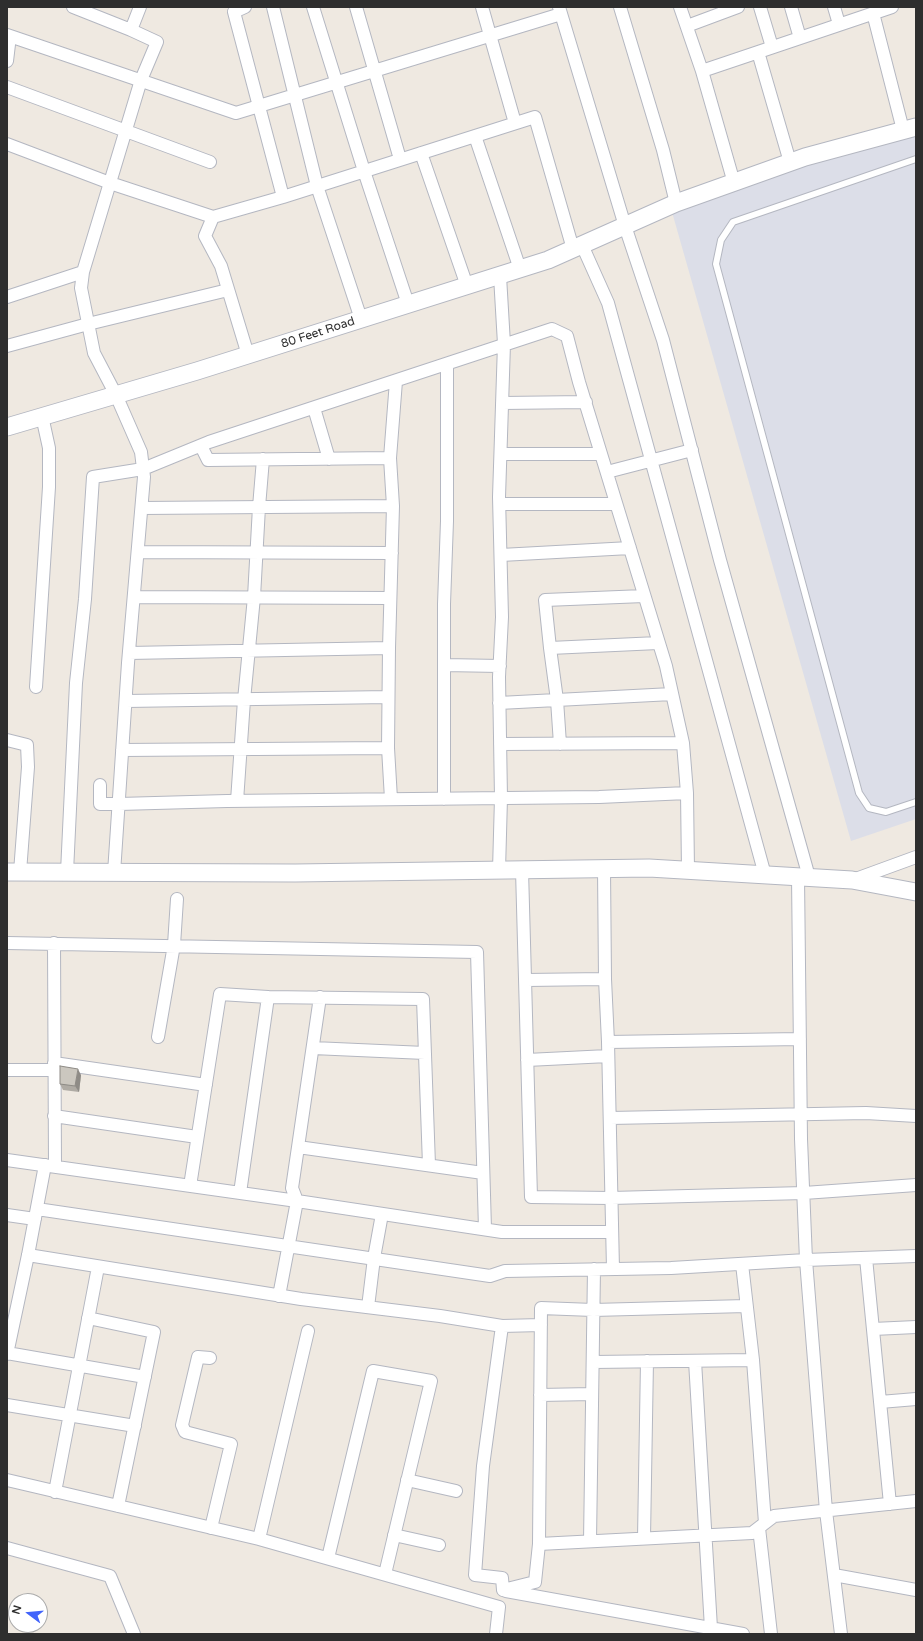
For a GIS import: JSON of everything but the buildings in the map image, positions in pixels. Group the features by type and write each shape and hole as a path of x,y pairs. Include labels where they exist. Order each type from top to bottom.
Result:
{"main road":[{"name":"80 Feet Road","path":"7,427 248,355 500,276 548,260 676,203 790,162 909,128"},
{"path":"14,872 294,873 649,868 852,880 916,892"}],"street":[{"path":"73,7 157,42 141,80 82,272 80,288 94,353 116,395 141,452 144,477 139,552 129,653 114,873"},
{"path":"131,30 140,7"},
{"path":"245,7 234,12 283,197"},
{"path":"273,7 317,186 360,319"},
{"path":"313,7 364,171 408,304"},
{"path":"356,7 400,159"},
{"path":"482,7 515,123"},
{"path":"620,7 663,150 676,203"},
{"path":"680,7 702,71 734,183"},
{"path":"687,26 738,7"},
{"path":"760,7 772,47"},
{"path":"791,7 800,38"},
{"path":"834,7 839,24"},
{"path":"702,71 892,7"},
{"path":"7,61 9,36 236,113 490,36 560,11 625,226 663,340 804,877 800,1039 806,1260 826,1511 841,1634"},
{"path":"873,13 909,128"},
{"path":"758,52 790,162"},
{"path":"7,87 210,162"},
{"path":"7,144 110,183 213,217 283,197 535,117 577,247 608,303 650,461 765,875"},
{"path":"475,136 520,269"},
{"path":"421,153 467,286"},
{"path":"213,217 205,236 220,266 248,355"},
{"path":"7,297 82,272"},
{"path":"499,870 501,798 500,666 502,617 500,504 504,344 500,276"},
{"path":"7,346 208,293 228,290"},
{"path":"66,872 76,684 93,477 143,469 201,446 552,329 567,336 658,642 672,694 683,743 687,793 688,870"},
{"path":"444,799 444,604 447,521 447,364"},
{"path":"391,799 388,748 388,697 393,506 390,458 396,381"},
{"path":"502,403 586,402"},
{"path":"314,408 329,459"},
{"path":"36,687 49,487 49,448 42,416"},
{"path":"201,446 208,460 390,458"},
{"path":"607,472 692,450"},
{"path":"501,454 601,454"},
{"path":"237,801 248,651 258,552 259,507 263,459"},
{"path":"500,504 616,504"},
{"path":"142,508 393,506"},
{"path":"501,555 630,548"},
{"path":"139,552 392,553"},
{"path":"560,744 557,700 545,600 644,596"},
{"path":"134,597 390,598"},
{"path":"550,648 658,642"},
{"path":"129,653 389,648"},
{"path":"444,666 500,666"},
{"path":"500,703 672,694"},
{"path":"126,701 388,697"},
{"path":"7,740 27,745 28,767 14,872"},
{"path":"500,744 683,743"},
{"path":"122,750 388,748"},
{"path":"100,785 100,804 599,797 687,793"},
{"path":"852,880 916,857"},
{"path":"604,868 605,979 608,1042 613,1269"},
{"path":"522,870 531,1197 611,1198 804,1193 916,1185"},
{"path":"158,1037 174,945 177,899"},
{"path":"7,942 477,952 485,1229"},
{"path":"54,943 54,1116 50,1166 36,1214 7,1353 145,1378"},
{"path":"526,980 605,979"},
{"path":"190,1186 220,994 268,997 423,999 429,1165"},
{"path":"240,1193 268,997"},
{"path":"279,1296 297,1201 292,1188 320,998"},
{"path":"608,1042 800,1039"},
{"path":"313,1048 425,1053"},
{"path":"527,1060 608,1056"},
{"path":"7,1070 54,1067 206,1085"},
{"path":"610,1118 866,1113 916,1116"},
{"path":"54,1116 197,1137"},
{"path":"298,1147 483,1173"},
{"path":"7,1160 502,1232 612,1232"},
{"path":"7,1215 36,1214 288,1246 490,1276 505,1271 671,1268 806,1260 916,1256"},
{"path":"368,1307 374,1258 382,1214"},
{"path":"28,1255 279,1296 440,1316 502,1326 541,1325"},
{"path":"866,1258 890,1504"},
{"path":"742,1264 753,1360 762,1525 771,1634"},
{"path":"55,1492 98,1267"},
{"path":"590,1541 594,1269"},
{"path":"503,1590 536,1582 539,1544 541,1308 593,1310 746,1306"},
{"path":"88,1318 154,1332 118,1506"},
{"path":"502,1326 483,1466 475,1574 502,1578 503,1590"},
{"path":"873,1329 916,1327"},
{"path":"259,1539 308,1331"},
{"path":"210,1358 198,1357 182,1425 185,1432 231,1444 211,1528"},
{"path":"592,1362 753,1360"},
{"path":"644,1538 647,1361"},
{"path":"695,1361 711,1628"},
{"path":"328,1558 373,1371 430,1381 385,1574"},
{"path":"540,1395 592,1394"},
{"path":"880,1402 916,1399"},
{"path":"7,1405 135,1426"},
{"path":"7,1480 259,1539 499,1607 496,1634"},
{"path":"407,1480 456,1491"},
{"path":"539,1544 752,1533 774,1516 916,1501"},
{"path":"394,1535 439,1545"},
{"path":"7,1548 110,1576 134,1634"},
{"path":"834,1575 916,1590"},
{"path":"503,1590 743,1634"}],"lane":[{"path":"916,159 733,222 721,240 716,264 859,794 869,808 886,812 916,802"}],"shaded area":[{"path":"916,127 916,819 851,841 670,205"}]}
